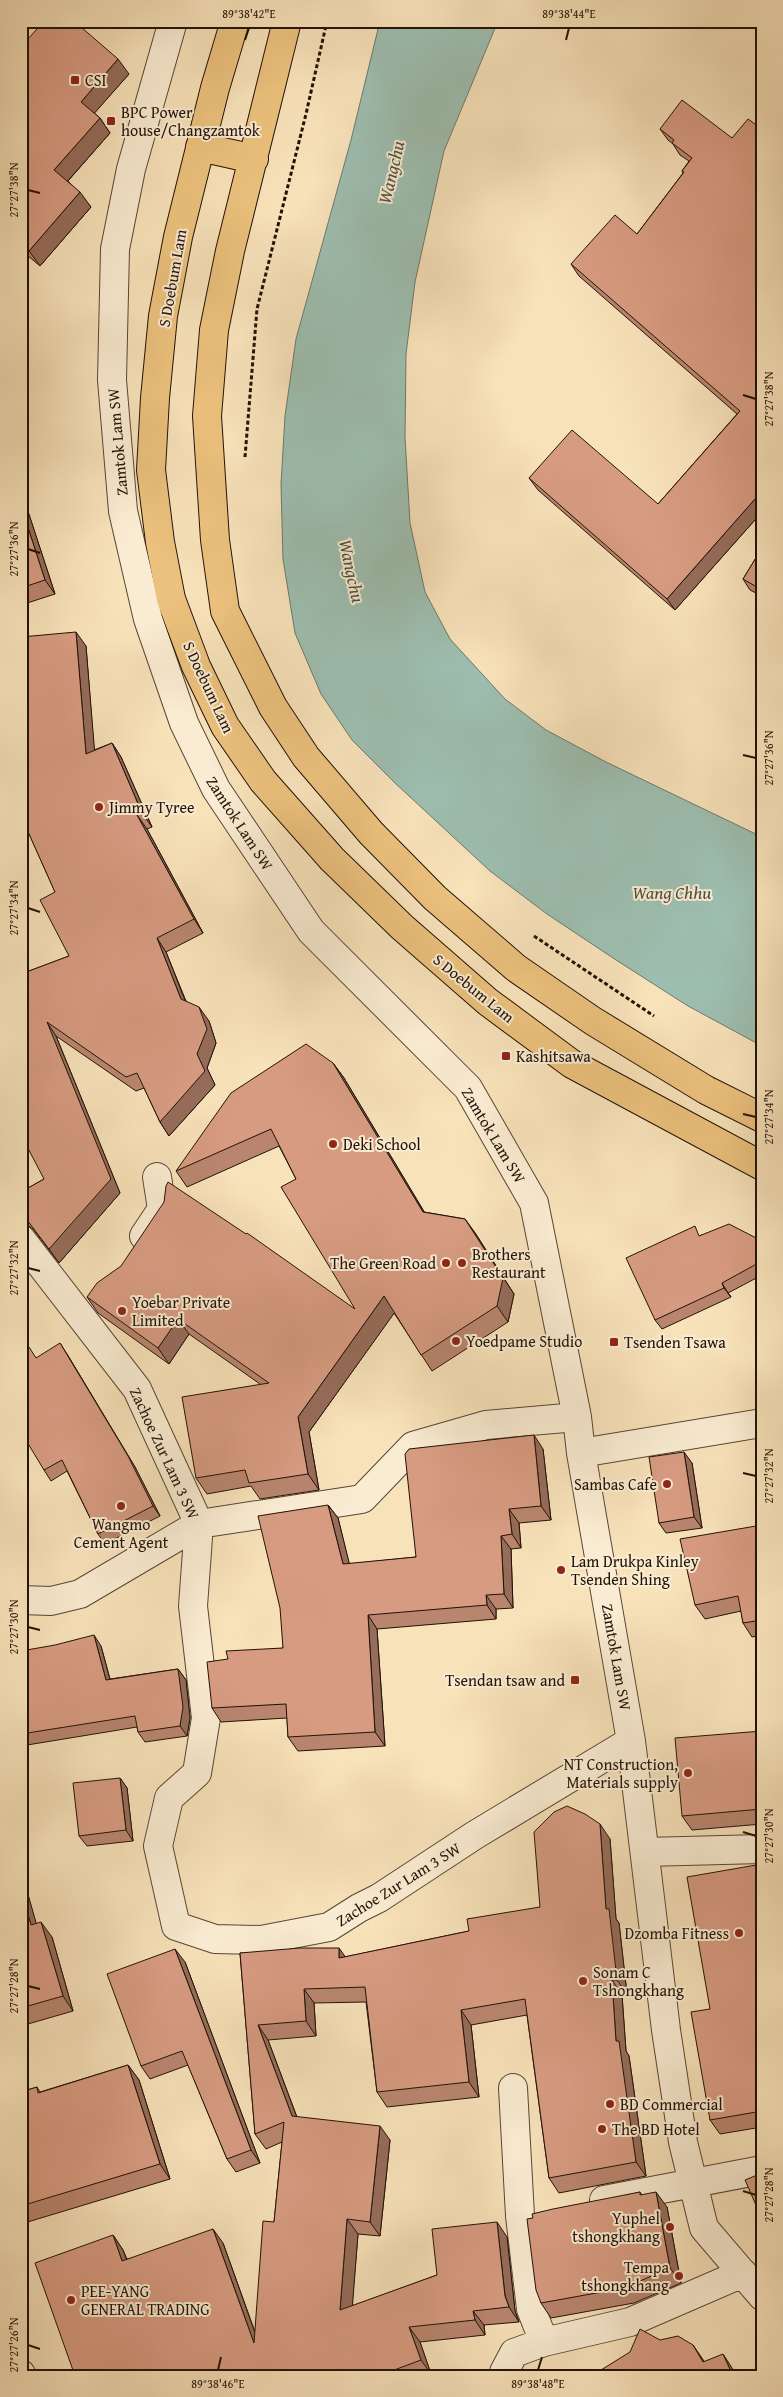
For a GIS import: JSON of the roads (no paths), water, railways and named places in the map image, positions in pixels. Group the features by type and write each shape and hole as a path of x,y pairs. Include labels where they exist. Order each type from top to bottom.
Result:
{"highway":[{"name":"S Doebum Lam","path":"235,21 200,147 178,237 163,316 151,470 160,542 171,600 196,666 225,726 263,781 332,859 402,927 488,1002 572,1064 762,1166"},
{"path":"287,21 230,251 214,330 207,416 217,558 225,611 273,708 306,757 371,833 435,898 516,968 601,1026 706,1090 762,1118"},
{"path":"200,147 254,159"}],"street":[{"name":"Zamtok Lam SW","path":"173,21 131,169 115,249 112,380 123,511 148,619 184,723 216,789 311,931 468,1088 534,1203 577,1417 581,1453 632,1741 666,2030 683,2142 704,2228 762,2296"},
{"path":"130,1257 162,1209 157,1176"},
{"name":"Zachoe Zur Lam 3 SW","path":"21,1239 137,1389 199,1524 193,1606 206,1718 197,1773 169,1798 158,1846 176,1926 215,1939 261,1940 329,1927 359,1908 380,1898 475,1835 632,1741"},
{"path":"72,1305 96,1289"},
{"path":"21,1600 51,1601 80,1594 199,1524 362,1498 413,1446 486,1425 577,1417"},
{"path":"581,1453 762,1423"},
{"path":"645,1852 762,1850"},
{"path":"513,2088 520,2216 531,2309 544,2342"},
{"path":"577,2205 762,2170"},
{"path":"520,2216 548,2211"},
{"path":"505,2376 504,2372 514,2353 544,2342 630,2322 743,2273"}],"water":[{"name":"Wang Chhu","path":"380,21 498,21 444,151 415,282 406,354 405,437 410,523 425,592 450,639 505,699 546,730 606,762 762,837 762,1046 688,1006 616,960 547,914 490,871 395,783 352,740 321,694 295,633 283,559 281,484 285,416 296,339 351,140"}],"place":[{"name":"CSI","path":"75,80"},
{"name":"BPC Power house/Changzamtok","path":"111,121"},
{"name":"Jimmy Tyree","path":"99,807"},
{"name":"Kashitsawa","path":"506,1056"},
{"name":"Deki School","path":"333,1144"},
{"name":"The Green Road","path":"446,1263"},
{"name":"Brothers Restaurant","path":"462,1263"},
{"name":"Yoebar Private Limited","path":"122,1311"},
{"name":"Yoedpame Studio","path":"456,1341"},
{"name":"Tsenden Tsawa","path":"614,1342"},
{"name":"Sambas Cafe","path":"667,1484"},
{"name":"Wangmo Cement Agent","path":"121,1506"},
{"name":"Lam Drukpa Kinley Tsenden Shing","path":"561,1570"},
{"name":"Tsendan tsaw and","path":"575,1680"},
{"name":"NT Construction, Materials supply","path":"688,1773"},
{"name":"Dzomba Fitness","path":"739,1933"},
{"name":"Sonam C Tshongkhang","path":"583,1981"},
{"name":"BD Commercial","path":"610,2104"},
{"name":"The BD Hotel","path":"602,2129"},
{"name":"Yuphel tshongkhang","path":"670,2227"},
{"name":"Tempa tshongkhang","path":"679,2276"},
{"name":"PEE-YANG GENERAL TRADING","path":"71,2300"}],"water label":[{"name":"Wangchu","path":"391,172"},
{"name":"Wangchu","path":"352,571"}]}
